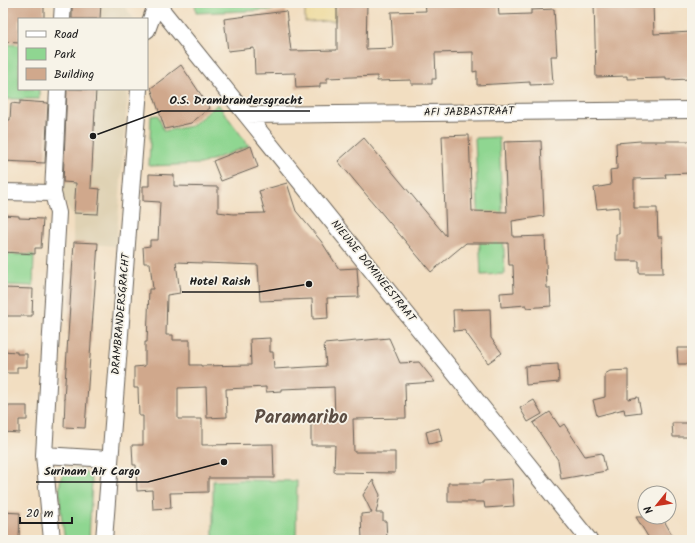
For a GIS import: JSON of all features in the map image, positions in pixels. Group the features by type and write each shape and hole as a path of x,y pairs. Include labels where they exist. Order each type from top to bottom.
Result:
{"street":[{"path":"62,18 63,3"},
{"path":"148,27 157,3"},
{"name":"NIEUWE DOMINEESTRAAT","path":"157,3 589,540"},
{"path":"52,540 44,455 58,213 53,193 58,90"},
{"name":"DRAMBRANDERSGRACHT","path":"104,540 109,459 139,90"},
{"name":"AFI JABBASTRAAT","path":"247,115 692,110"},
{"path":"3,192 53,193"},
{"path":"44,455 109,459"}],"shaded area":[{"path":"69,3 122,3 133,18 68,18"},
{"path":"64,90 128,90 116,246 73,243 73,215 62,198 63,187 60,183"}],"green space":[{"path":"195,3 273,3 273,10 196,13"},
{"path":"3,44 18,45 18,90 39,90 39,99 3,99"},
{"path":"218,104 249,146 201,164 149,166 151,116 158,115 164,131 191,126"},
{"path":"499,137 505,274 481,275 475,138"},
{"path":"3,254 34,255 33,286 3,285"},
{"path":"76,469 84,470 92,480 89,540 65,540 60,507 60,481 65,473"},
{"path":"213,481 297,481 296,540 213,540"}],"sand":[{"path":"305,3 335,3 335,21 305,22"}],"building":[{"path":"3,3 44,3 44,18 18,18 18,43 3,42"},
{"path":"72,3 101,3 100,18 72,18"},
{"path":"337,3 367,3 366,49 393,48 391,12 426,11 425,3 498,3 499,15 531,14 531,10 554,9 557,56 551,56 553,84 530,85 530,82 477,85 477,71 473,72 473,52 435,53 436,79 432,79 432,84 411,84 411,80 377,81 377,76 327,78 327,83 320,83 320,87 296,88 295,73 255,74 254,48 228,51 224,19 286,11 291,51 337,50"},
{"path":"594,3 653,3 654,34 692,32 692,79 627,79 627,76 596,77"},
{"path":"181,65 210,108 191,123 165,129 151,88"},
{"path":"67,90 96,90 91,188 100,189 98,214 74,213 76,183 63,182"},
{"path":"20,101 48,103 45,163 3,161 3,120 10,120 11,103 20,104"},
{"path":"469,135 472,211 507,212 504,142 541,141 544,216 512,221 513,237 545,236 547,288 550,288 551,306 526,308 526,305 501,307 500,293 514,292 513,265 509,265 508,243 466,243 431,272 338,161 364,138 446,236 442,136"},
{"path":"640,141 692,141 692,173 665,174 666,178 634,179 634,208 657,208 658,237 662,237 663,273 639,273 639,261 616,261 616,234 619,234 619,207 597,209 594,188 611,185 610,170 617,169 616,143"},
{"path":"251,146 258,167 221,181 213,161"},
{"path":"149,174 174,175 174,186 218,187 218,212 233,214 265,213 259,191 287,183 296,211 321,241 339,269 357,268 359,297 327,298 328,318 313,319 312,299 260,301 258,265 176,262 180,293 167,295 166,335 173,335 173,340 190,340 190,365 201,366 251,365 250,339 270,338 270,352 273,352 274,369 326,366 324,344 389,338 400,363 419,362 435,382 405,384 406,418 353,419 354,452 395,452 395,473 334,472 335,445 311,445 311,420 335,420 334,387 281,389 281,391 266,392 266,387 226,389 227,417 207,418 206,387 178,388 178,419 202,419 202,445 273,444 274,478 208,478 208,492 170,493 171,508 153,509 152,490 137,491 136,465 133,465 132,445 143,445 143,416 139,416 138,388 134,388 134,367 145,366 145,342 147,342 149,289 153,289 150,263 144,263 143,247 150,246 150,240 158,240 160,202 143,201 143,186 149,186"},
{"path":"3,215 19,216 19,218 43,219 41,248 35,248 35,254 3,252"},
{"path":"74,242 98,243 85,428 64,427 64,399"},
{"path":"3,288 33,289 32,316 3,316"},
{"path":"490,309 491,338 502,353 488,363 464,330 454,331 453,310"},
{"path":"677,348 692,348 692,364 678,364"},
{"path":"3,351 17,352 17,354 27,354 27,367 17,367 17,373 3,373"},
{"path":"558,364 559,382 526,385 525,366"},
{"path":"628,370 628,399 638,397 641,412 625,414 624,409 597,416 593,400 605,397 605,374 610,371"},
{"path":"534,400 542,414 528,422 520,408"},
{"path":"3,406 27,406 27,420 19,420 19,433 3,432"},
{"path":"550,412 560,427 564,424 585,456 602,453 606,471 561,479 558,460 533,423"},
{"path":"672,423 692,423 692,437 673,437"},
{"path":"439,428 442,441 429,444 426,432"},
{"path":"512,479 514,506 485,508 484,502 448,502 448,483 483,483 483,481"},
{"path":"373,480 380,495 376,513 383,513 383,521 386,521 387,540 362,540 361,514 372,513 363,495"},
{"path":"3,512 20,513 19,538 3,537"},
{"path":"641,525 667,525 675,540 650,540"}],"place":[{"name":"O.S. Drambrandersgracht","path":"93,136"},
{"name":"Hotel Raish","path":"309,284"},
{"name":"Surinam Air Cargo","path":"224,462"}],"district":[{"name":"Paramaribo","path":"301,418"}]}
